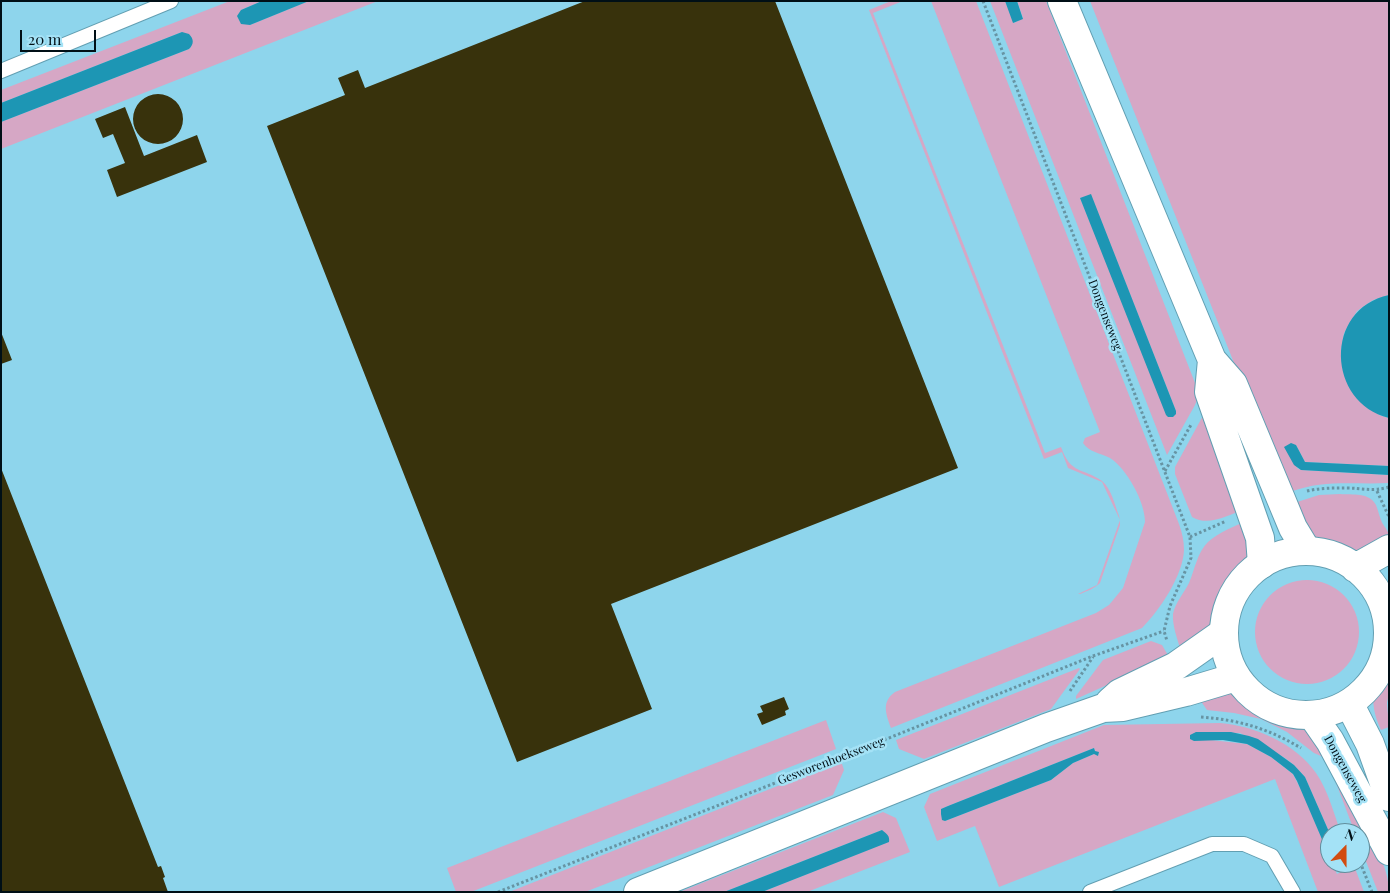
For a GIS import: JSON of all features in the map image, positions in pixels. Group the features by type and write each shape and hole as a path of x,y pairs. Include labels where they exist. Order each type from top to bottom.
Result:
{"street":[{"path":"1062,1 1212,360 1233,384 1293,528 1307,551"},
{"path":"1212,360 1210,392 1260,538 1262,564"},
{"path":"1355,568 1389,549"},
{"path":"1307,551 1332,556 1355,568 1367,579 1386,606 1388,629 1386,651 1378,671 1366,689 1349,703 1331,711 1312,715 1294,714 1277,710 1261,702 1247,690 1236,677 1229,663 1223,633 1230,601 1238,586 1249,574 1262,564 1276,557 1291,552 1307,551"},
{"path":"1103,708 1120,693 1176,666 1223,633"},
{"path":"638,892 1046,728 1103,708 1124,707 1186,692 1236,677"},
{"name":"Dongenseweg","path":"1349,703 1370,744 1389,797"},
{"name":"Dongenseweg","path":"1312,715 1330,741 1389,851"}],"lane":[{"path":"1,70 171,1"},
{"path":"1090,892 1212,844 1244,844 1272,856 1293,892"}],"path":[{"name":"Dongenseweg","path":"983,1 1190,536 1191,558 1170,606 1164,631"},
{"path":"1165,471 1210,392"},
{"path":"1377,491 1389,518"},
{"name":"Gesworenhoekseweg","path":"498,892 1093,656 1164,631"},
{"path":"1364,873 1372,892"}],"shaded area":[{"path":"1,1 1389,1 1389,892 1,892"},
{"path":"230,1 262,1 241,10 250,25 309,1 378,1 1,149 1,122 191,47 182,32 1,103 1,90"},
{"path":"262,1 309,1 250,25 241,24 237,16 241,10"},
{"path":"891,1 903,1 873,13 1045,453 1061,447 1073,466 1102,481 1110,492 1120,520 1102,482 1068,468 1062,452 1044,459 869,10"},
{"path":"931,1 976,1 1179,524 1184,550 1183,560 1175,582 1156,612 1142,628 891,728 886,713 886,704 895,692 1096,613 1109,605 1123,588 1145,522 1142,505 1134,487 1123,470 1110,458 1092,450 1083,443 1085,438 1100,432"},
{"path":"990,1 1005,1 1014,23 1023,18 1017,1 1046,1 1197,388 1195,405 1167,455","holes":["1091,195 1176,411 1173,417 1170,417 1080,198"]},
{"path":"1005,1 1017,1 1023,19 1013,23"},
{"path":"1090,1 1389,1 1389,295 1373,300 1357,311 1344,333 1341,350 1343,371 1379,415 1389,418 1389,466 1305,462 1296,445 1297,468 1301,470 1389,475 1389,483 1315,485 1290,492 1244,388"},
{"path":"182,32 189,34 193,40 189,49 1,122 1,103"},
{"path":"1091,194 1176,411 1173,417 1166,415 1080,198"},
{"path":"1389,295 1389,418 1368,409 1354,394 1344,376 1341,356 1344,336 1352,318 1368,304"},
{"path":"1205,412 1245,509 1218,519 1205,521 1192,517 1175,474 1175,467"},
{"path":"1291,443 1296,445 1305,462 1389,466 1389,475 1301,470 1294,465 1284,447"},
{"path":"1319,495 1365,496 1373,501 1389,537 1359,553 1344,553 1337,551 1313,536 1294,503"},
{"path":"1120,520 1120,525 1100,583 1090,590 1078,594 1097,585"},
{"path":"1249,520 1249,564 1231,590 1218,623 1181,651 1174,628 1173,614 1189,583 1201,551 1217,535"},
{"path":"1307,580 1327,584 1344,595 1355,612 1359,632 1355,652 1344,669 1327,680 1307,684 1287,680 1270,669 1259,652 1255,632 1259,612 1270,595 1287,584"},
{"path":"1151,641 1162,645 1169,657 1076,699 1076,696 1103,660"},
{"path":"1389,661 1389,693 1387,703 1389,727 1381,730 1375,714 1373,697 1377,683"},
{"path":"1079,668 1051,709 924,759 899,749 896,740"},
{"path":"1234,688 1271,711 1307,723 1323,757 1314,753 1287,732 1261,719 1207,710 1198,697"},
{"path":"826,720 836,749 471,892 456,892 447,868"},
{"path":"1220,723 1247,728 1260,732 1286,745 1307,762 1316,773 1327,794 1337,823 1325,823 1305,777 1285,758 1240,733 1196,732 1211,740 1247,744 1271,757 1293,774 1320,834 1320,873 1357,873 1364,892 1318,892 1275,779 999,887 975,826 937,841 924,807 930,794 1104,725","holes":["1094,748 1094,754 1073,763 1051,780 945,821 941,809"]},
{"path":"1196,732 1231,732 1249,736 1258,739 1294,765 1305,777 1325,823 1320,823 1320,835 1293,774 1271,757 1247,744 1223,740 1194,741 1190,739 1190,735"},
{"path":"1094,748 1095,751 1099,752 1098,756 1094,754 1073,763 1051,780 945,821 942,820 941,809"},
{"path":"841,761 844,770 833,795 585,892 509,892"},
{"path":"1333,775 1363,823 1351,823"},
{"path":"883,812 896,818 910,852 807,892 762,892 888,842 882,830 724,892 679,892"},
{"path":"882,830 888,835 889,842 762,892 724,892"},
{"path":"1370,835 1383,863 1389,892 1378,892 1370,872"}],"building":[{"path":"585,1 775,1 958,468 611,604 652,709 517,762 267,126 345,95 338,78 358,70 365,88"},
{"path":"158,94 168,96 176,101 181,109 183,119 181,129 176,137 168,142 158,144 148,142 140,137 135,129 133,119 135,109 140,101 148,96"},
{"path":"125,107 144,156 197,135 207,162 117,197 107,170 125,163 113,134 103,138 95,119"},
{"path":"1,332 12,360 1,364"},
{"path":"1,468 158,867 161,866 168,892 1,892"},
{"path":"784,697 789,709 785,711 786,715 762,725 757,714 763,712 760,706"}]}
